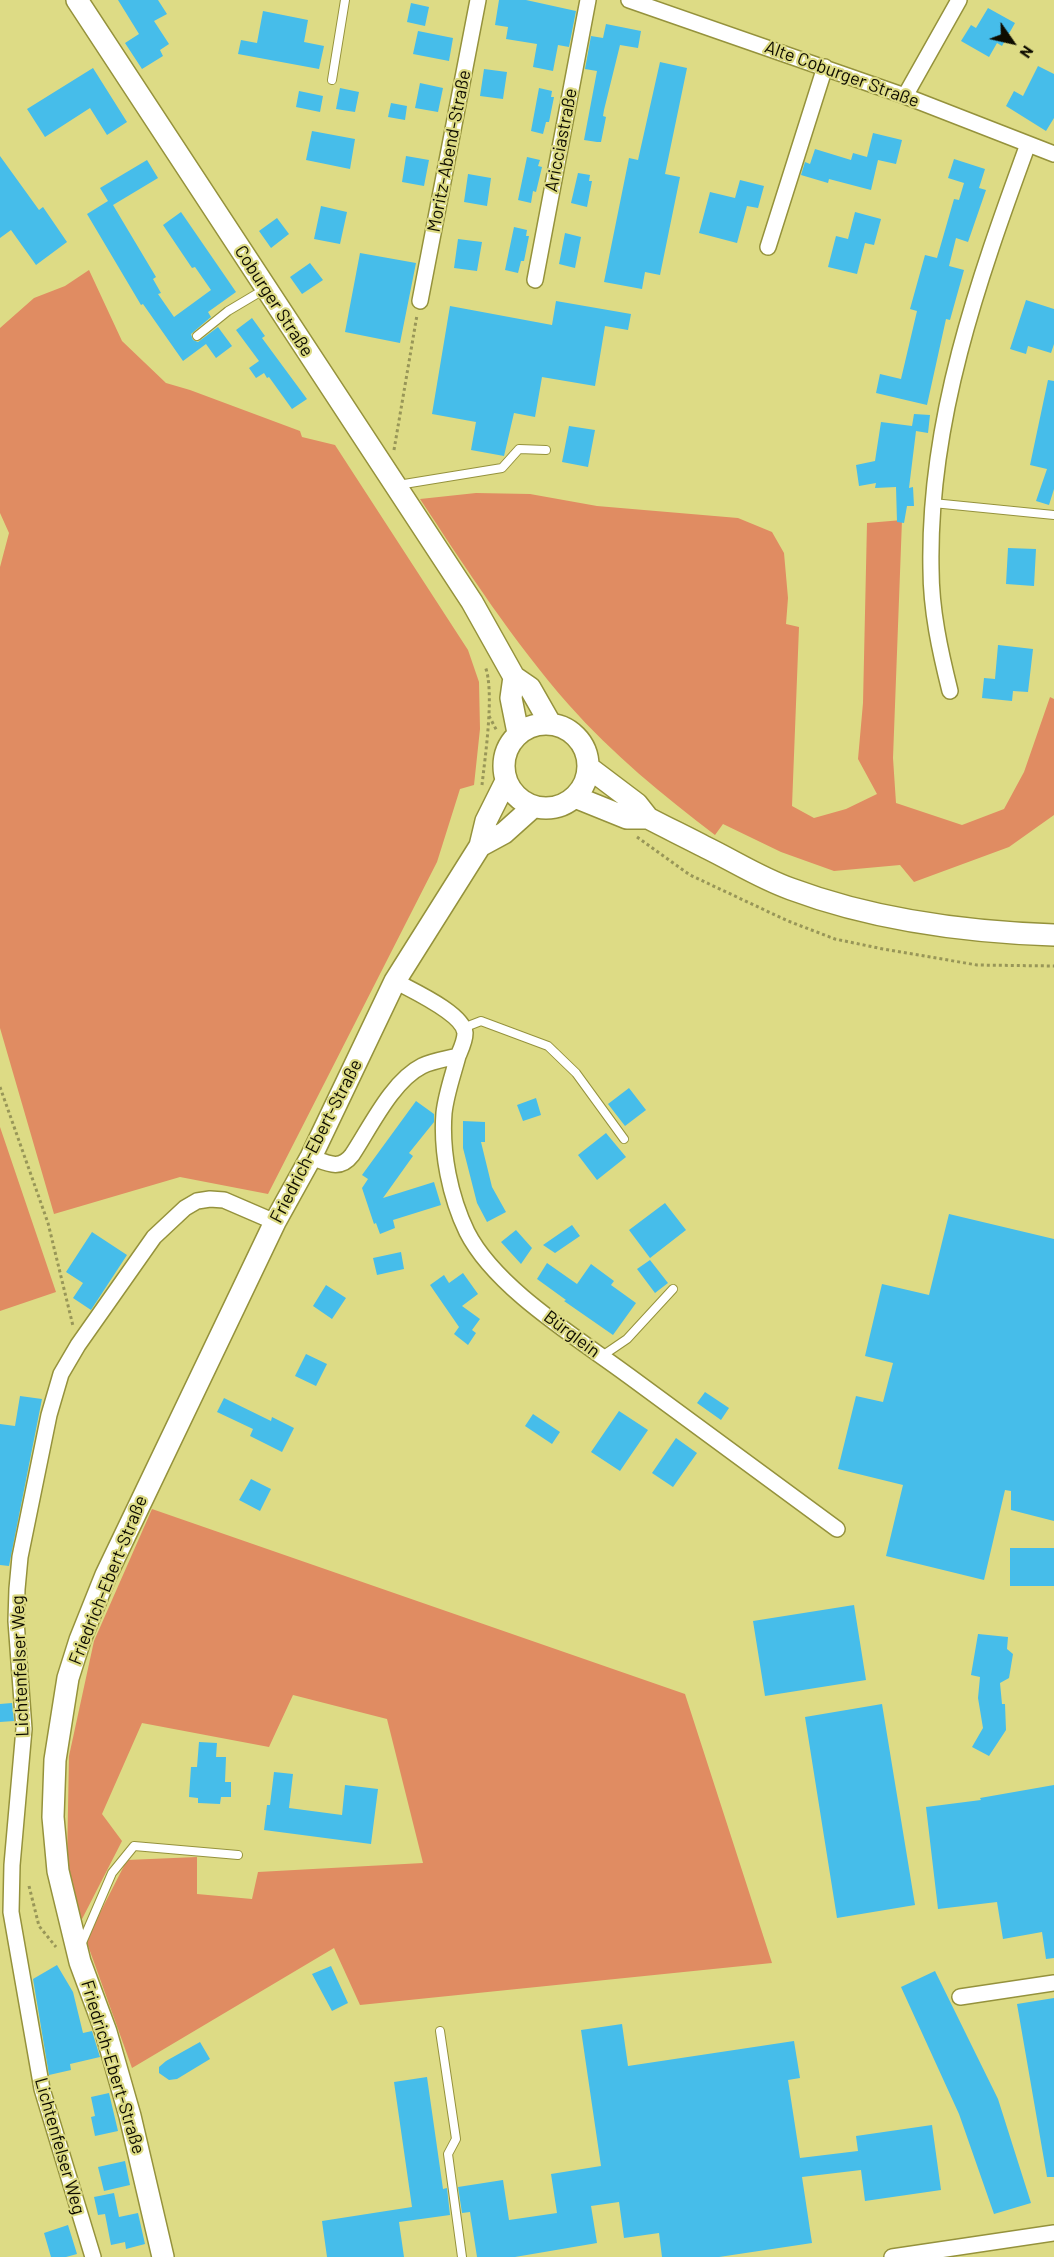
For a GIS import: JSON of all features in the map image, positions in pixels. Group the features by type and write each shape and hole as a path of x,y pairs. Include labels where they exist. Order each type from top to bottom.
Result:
{"street":[{"name":"Coburger Straße","path":"77,0 472,602 514,676 530,688 554,724"},
{"name":"Moritz-Abend-Straße","path":"420,301 478,0"},
{"name":"Aricciastraße","path":"535,280 588,0"},
{"name":"Alte Coburger Straße","path":"629,0 825,67 1028,144 1052,150"},
{"path":"905,96 959,0"},
{"path":"768,247 825,67"},
{"path":"950,691 934,613 931,569 933,503 938,461 968,315 1028,144"},
{"path":"514,676 511,698 518,734"},
{"path":"554,724 568,730 583,746 588,767 585,783 575,797 562,805 553,808 533,807 516,797 506,781 503,770 504,759 507,748 518,734 534,725 554,724"},
{"path":"588,767 637,804 648,818 749,871 790,889 831,902 921,922 1002,933 1054,935"},
{"path":"480,846 486,821 506,781"},
{"path":"575,797 627,818 648,818"},
{"path":"480,846 504,832 533,807"},
{"name":"Friedrich-Ebert-Straße","path":"163,2257 130,2116 106,2032 79,1957 60,1883 53,1817 56,1746 68,1678 80,1640 111,1564 275,1222 311,1157 395,981 480,846"},
{"path":"395,981 443,1008 462,1024 463,1028"},
{"name":"Bürglein","path":"463,1028 464,1039 444,1113 447,1166 454,1201 468,1233 486,1259 531,1303 837,1529"},
{"path":"311,1157 337,1166 345,1163 390,1096 410,1074 423,1065 458,1056"},
{"name":"Lichtenfelser Weg","path":"93,2257 42,2089 11,1912 12,1865 24,1730 16,1621 20,1557 55,1392 68,1360 154,1237 185,1208 197,1201 210,1199 224,1200 275,1222"},
{"path":"960,1997 1054,1983"},
{"path":"892,2257 1054,2232"}],"lane":[{"path":"332,80 345,0"},
{"path":"197,336 228,311 265,288"},
{"path":"392,481 502,468 519,450 546,450"},
{"path":"933,503 1054,515"},
{"path":"463,1028 481,1021 548,1046 576,1073 624,1139"},
{"path":"602,1356 627,1339 673,1289"},
{"path":"79,1957 112,1873 134,1846 238,1855"},
{"path":"440,2031 456,2139 448,2154 462,2257"}],"path":[{"path":"392,481 420,301"},
{"path":"482,794 488,740 487,672 483,663"},
{"path":"0,1087 48,1223 78,1345"},
{"path":"28,1883 39,1926 60,1953 79,1957"}],"shaded area":[{"path":"89,270 122,341 166,383 300,431 302,437 335,445 468,650 479,682 480,729 474,785 460,789 437,862 268,1194 180,1177 54,1214 0,1028 0,567 9,533 0,513 0,328 34,298 65,286"},
{"path":"476,493 530,494 597,506 738,518 772,532 784,553 788,598 786,624 799,627 792,806 814,818 846,809 877,794 858,759 863,703 867,523 902,520 893,758 896,803 962,825 1004,809 1024,772 1050,697 1054,699 1054,815 1009,847 914,882 900,865 834,871 781,852 723,824 715,835 639,773 569,705 548,681 473,579 420,499"},
{"path":"0,1127 56,1292 0,1311"},
{"path":"152,1509 685,1694 772,1963 360,2005 334,1948 132,2068 86,1940 127,1860 197,1857 197,1894 252,1899 258,1872 423,1863 387,1719 293,1695 269,1747 142,1723 102,1814 122,1841 81,1921 67,1861 69,1756 94,1641"}],"building":[{"path":"118,0 158,0 167,14 154,21 169,44 160,50 163,56 142,69 125,43 139,34"},
{"path":"499,0 526,0 576,11 569,47 558,45 553,71 533,67 537,44 506,39 508,27 495,25"},
{"path":"411,3 429,7 425,26 407,22"},
{"path":"988,8 1015,23 1002,46 997,43 989,57 961,41 971,25 976,28"},
{"path":"263,11 308,20 304,42 324,46 319,69 238,54 241,40 257,43"},
{"path":"606,24 641,31 638,48 620,45 604,110 603,116 606,117 601,142 597,142 584,140 597,71 585,69 591,36 603,38"},
{"path":"418,31 453,38 449,61 413,54"},
{"path":"660,62 687,68 665,174 680,177 660,275 645,272 642,289 604,282 629,158 638,160"},
{"path":"1038,66 1054,74 1054,118 1046,131 1006,106 1014,91 1023,96"},
{"path":"93,68 127,122 107,135 90,108 45,137 27,109"},
{"path":"484,69 507,72 503,99 480,96"},
{"path":"420,83 443,88 438,112 415,108"},
{"path":"340,88 359,92 355,112 336,109"},
{"path":"539,88 552,91 551,97 554,97 549,122 546,122 543,134 531,131"},
{"path":"299,91 323,96 320,112 296,107"},
{"path":"391,103 407,106 405,120 388,117"},
{"path":"312,131 355,139 350,169 306,160"},
{"path":"873,133 902,140 896,164 878,160 871,190 829,179 828,183 801,175 805,162 810,164 815,149 851,160 853,153 867,157"},
{"path":"0,156 39,210 43,207 67,242 36,265 11,230 0,238"},
{"path":"406,156 429,160 424,186 402,182"},
{"path":"527,157 540,160 538,166 542,167 531,203 518,200"},
{"path":"954,159 985,169 979,188 986,190 968,242 956,238 949,266 964,270 950,320 946,319 927,405 876,393 880,374 901,379 917,311 910,309 925,255 937,258 954,199 959,200 964,183 948,178"},
{"path":"147,160 158,178 113,205 156,277 153,279 161,293 158,294 174,317 211,290 195,267 192,268 163,225 181,212 236,292 208,312 211,317 191,334 193,340 198,342 218,327 232,346 216,358 206,344 183,361 143,304 141,305 87,214 108,201 100,188"},
{"path":"578,173 590,175 589,181 592,181 587,207 571,203"},
{"path":"468,174 491,178 487,206 464,202"},
{"path":"740,180 764,186 758,208 747,206 737,243 699,233 710,192 735,198"},
{"path":"321,206 347,212 340,244 314,239"},
{"path":"855,212 881,219 874,245 865,243 857,274 828,267 836,236 848,239"},
{"path":"277,218 289,234 271,248 259,231"},
{"path":"514,227 527,230 526,236 529,236 524,261 521,261 518,273 505,270"},
{"path":"565,233 581,237 575,268 559,264"},
{"path":"458,239 482,242 477,271 454,268"},
{"path":"360,253 416,263 400,343 345,332"},
{"path":"310,263 323,280 302,294 290,277"},
{"path":"1026,300 1054,309 1054,344 1051,353 1028,346 1026,354 1010,349"},
{"path":"556,301 631,314 628,330 605,326 595,386 542,377 535,417 514,413 504,456 471,450 476,422 432,414 450,306 552,325"},
{"path":"252,318 265,336 262,338 307,399 292,409 269,377 267,378 264,373 256,378 249,368 259,361 236,330"},
{"path":"1048,380 1054,381 1054,489 1049,505 1036,501 1047,469 1030,465"},
{"path":"914,414 930,415 928,433 916,431 909,488 913,487 914,506 907,506 904,523 897,522 896,487 875,488 876,483 859,486 856,465 875,461 881,422 912,426"},
{"path":"569,426 595,430 588,467 562,462"},
{"path":"1008,548 1036,549 1034,586 1006,584"},
{"path":"998,645 1033,649 1028,692 1013,691 1012,701 982,698 984,678 995,679"},
{"path":"629,1088 646,1110 625,1126 608,1104"},
{"path":"536,1098 541,1115 523,1121 517,1105"},
{"path":"416,1101 434,1114 434,1122 409,1153 413,1156 383,1198 434,1182 441,1205 393,1220 395,1228 380,1234 376,1223 374,1224 362,1188 368,1179 362,1175"},
{"path":"463,1121 485,1122 485,1142 481,1142 492,1187 506,1212 487,1222 477,1203 463,1148"},
{"path":"606,1133 626,1157 597,1180 578,1155"},
{"path":"665,1203 686,1230 650,1258 629,1230"},
{"path":"949,1214 1054,1239 1054,1521 1011,1510 1011,1491 1005,1490 984,1580 886,1556 903,1485 838,1469 856,1396 883,1402 893,1363 865,1356 882,1284 929,1295"},
{"path":"572,1225 580,1236 555,1253 543,1245"},
{"path":"516,1230 532,1248 521,1264 501,1242"},
{"path":"92,1232 127,1255 91,1310 73,1298 83,1283 66,1272"},
{"path":"401,1252 404,1269 377,1275 373,1258"},
{"path":"650,1260 668,1283 655,1293 637,1269"},
{"path":"547,1263 577,1284 591,1264 614,1281 611,1285 636,1303 613,1335 537,1279"},
{"path":"463,1273 478,1294 462,1306 480,1319 472,1330 476,1333 468,1345 454,1334 459,1327 430,1285 444,1275 449,1283"},
{"path":"326,1285 346,1298 332,1319 313,1306"},
{"path":"306,1354 327,1364 316,1386 295,1376"},
{"path":"705,1392 729,1408 721,1420 697,1403"},
{"path":"20,1396 42,1399 9,1566 0,1565 0,1424 15,1426"},
{"path":"224,1398 271,1421 272,1417 294,1428 282,1452 250,1436 253,1429 217,1412"},
{"path":"619,1411 648,1430 620,1471 591,1452"},
{"path":"533,1414 560,1432 552,1444 525,1426"},
{"path":"676,1438 697,1453 673,1487 652,1473"},
{"path":"251,1479 271,1489 260,1511 239,1500"},
{"path":"1010,1548 1054,1548 1054,1586 1010,1586"},
{"path":"854,1605 866,1680 765,1696 753,1621"},
{"path":"978,1634 1008,1637 1007,1649 1013,1654 1009,1678 1000,1683 1002,1704 1005,1704 1006,1730 989,1756 972,1747 983,1728 978,1698 980,1677 971,1675"},
{"path":"12,1703 14,1721 0,1722 0,1704"},
{"path":"882,1704 915,1905 837,1918 805,1717"},
{"path":"199,1742 217,1743 216,1757 226,1757 225,1782 231,1782 231,1797 221,1797 220,1804 198,1803 198,1798 189,1797 191,1767 197,1767"},
{"path":"274,1772 293,1774 289,1808 342,1815 345,1785 378,1789 371,1844 264,1830"},
{"path":"1054,1785 1054,1958 1046,1959 1042,1932 1003,1939 997,1902 938,1909 926,1807 981,1800 980,1798"},
{"path":"57,1965 73,1992 83,2033 92,2031 100,2057 70,2064 71,2070 49,2075 33,1979"},
{"path":"331,1966 348,2003 332,2011 312,1974"},
{"path":"935,1971 998,2099 1031,2203 994,2214 959,2114 901,1987"},
{"path":"1054,1998 1054,2177 1047,2177 1017,2004"},
{"path":"622,2024 628,2066 794,2041 800,2078 788,2080 800,2158 858,2151 856,2136 932,2125 941,2190 865,2201 861,2170 802,2177 812,2243 719,2257 662,2257 659,2233 624,2238 619,2202 591,2206 597,2243 515,2257 477,2257 470,2212 462,2213 458,2187 503,2180 509,2220 557,2213 551,2174 601,2166 581,2030"},
{"path":"200,2042 210,2059 177,2079 169,2080 159,2073 159,2067 166,2061"},
{"path":"427,2077 443,2189 447,2188 450,2215 399,2222 404,2257 327,2257 322,2221 412,2207 394,2082"},
{"path":"109,2093 118,2131 95,2136 91,2117 95,2116 91,2097"},
{"path":"125,2161 130,2185 104,2191 98,2167"},
{"path":"114,2193 119,2217 138,2213 145,2244 126,2249 125,2242 111,2245 105,2214 98,2215 94,2197"},
{"path":"68,2225 77,2254 51,2257 44,2233"}]}
